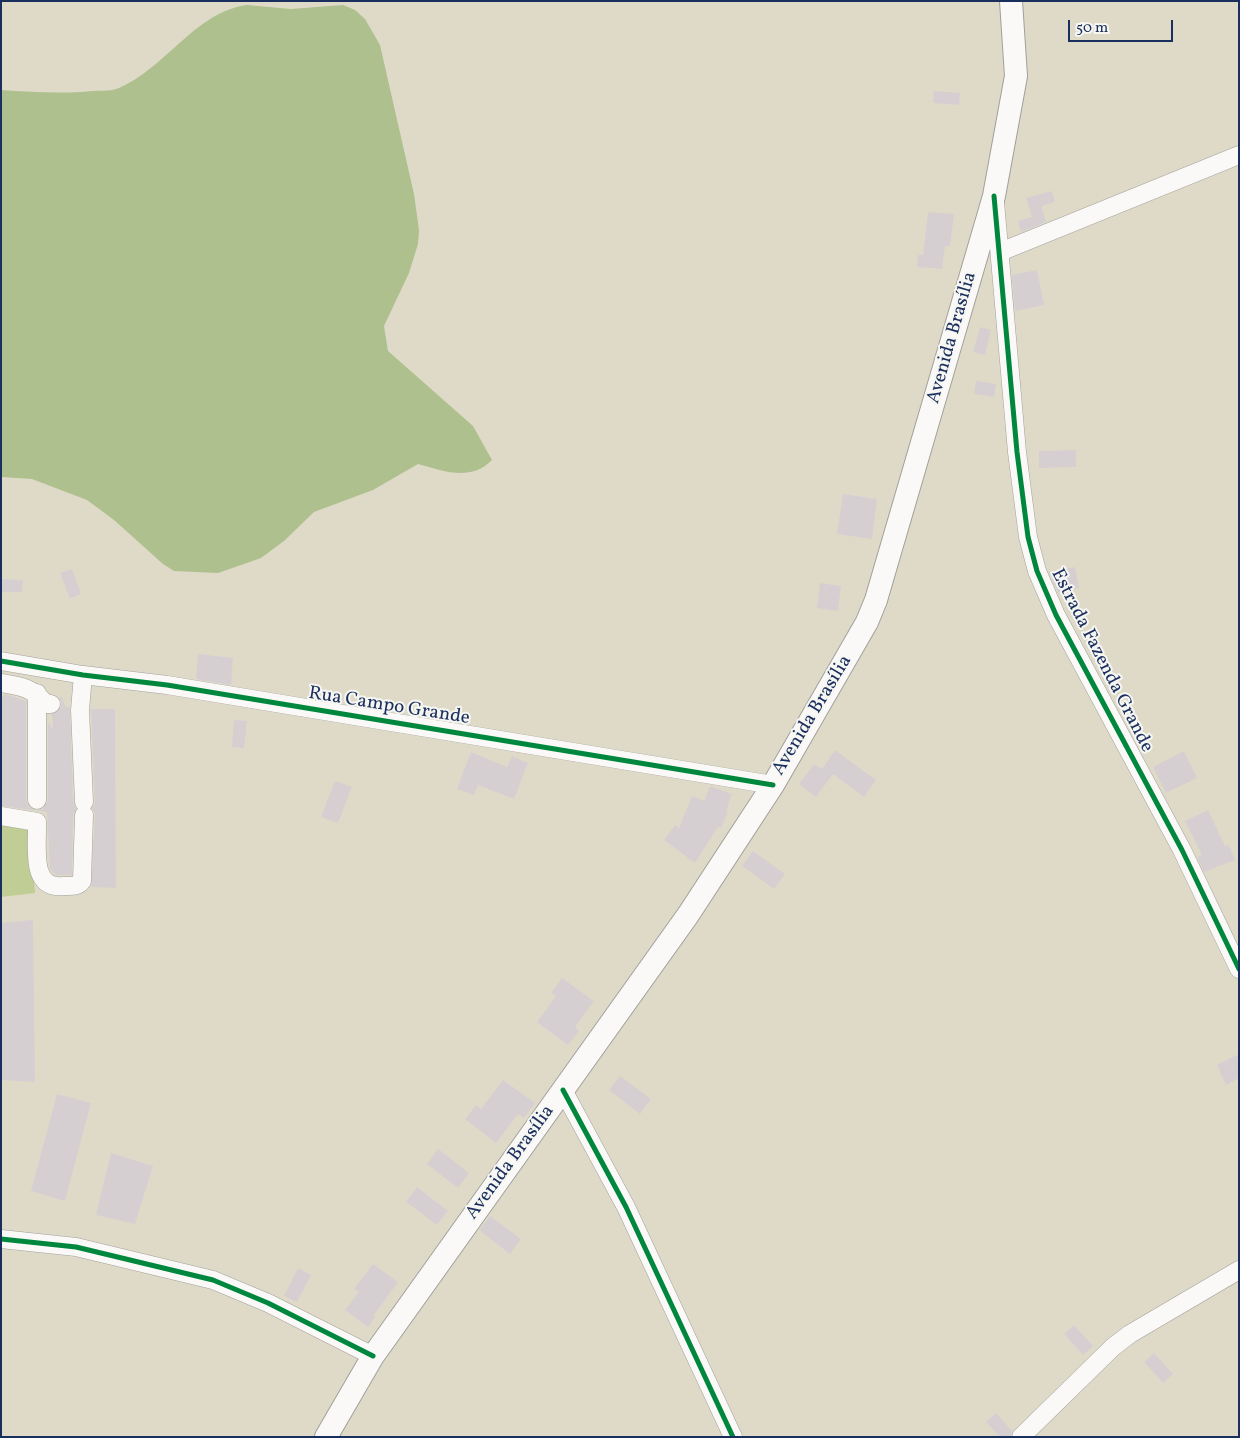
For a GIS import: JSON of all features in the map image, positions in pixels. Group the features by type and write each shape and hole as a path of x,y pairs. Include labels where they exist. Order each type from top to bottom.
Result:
{"main road":[{"name":"Avenida Brasília","path":"326,1437 373,1356 688,915 772,785 858,640 876,600 994,196 1016,76 1010,1"}],"street":[{"path":"1000,252 1239,155"},
{"name":"Estrada Fazenda Grande","path":"994,196 1017,452 1028,537 1037,571 1056,615 1182,850 1239,969"},
{"name":"Rua Campo Grande","path":"1,661 77,674 167,685 772,785"},
{"path":"1,683 51,700 71,702 77,674"},
{"path":"51,700 37,811 41,879 46,884 55,887 77,886 83,878 84,808 77,674"},
{"path":"1,816 37,811"},
{"path":"563,1090 629,1214 733,1437"},
{"path":"1,1239 76,1247 213,1280 268,1302 373,1356"},
{"path":"1021,1437 1113,1347 1130,1334 1239,1270"}],"green space":[{"path":"247,5 291,9 343,5 355,10 365,19 380,45 414,194 419,230 418,244 409,273 384,326 388,351 473,426 492,460 484,467 466,473 447,472 418,464 373,490 314,512 284,541 261,558 218,573 174,571 163,564 114,520 87,500 32,479 1,477 1,90 58,93 106,91 119,88 152,68 196,29 212,18 228,10"},
{"path":"1,826 30,827 35,893 1,897"}],"building":[{"path":"934,91 960,93 959,105 933,103"},
{"path":"1052,191 1055,202 1041,206 1046,222 1021,232 1018,221 1032,217 1026,198"},
{"path":"928,212 954,214 950,247 945,246 942,269 917,267 918,255 923,255"},
{"path":"1037,270 1044,305 1015,311 1012,275"},
{"path":"980,327 991,330 985,355 973,352"},
{"path":"976,381 996,384 994,397 974,394"},
{"path":"1076,450 1076,467 1039,468 1039,451"},
{"path":"843,494 877,499 872,539 837,534"},
{"path":"1075,567 1079,588 1058,592 1049,572"},
{"path":"72,569 81,594 70,599 60,573"},
{"path":"1,579 23,580 22,592 1,592"},
{"path":"820,583 841,586 838,611 817,608"},
{"path":"198,654 233,658 231,685 196,679"},
{"path":"5,694 26,701 26,800 28,806 36,811 2,806 2,697"},
{"path":"59,697 62,697 65,706 70,708 73,802 76,809 73,815 72,875 56,875 50,869 47,812 38,811 43,809 48,800 48,722 53,730 52,714 60,709 62,704"},
{"path":"91,709 115,709 116,888 91,887 95,815 92,808 95,802"},
{"path":"234,720 247,721 244,748 232,747"},
{"path":"835,750 876,780 864,797 833,774 816,797 799,784 814,764 822,769"},
{"path":"1184,751 1197,778 1166,793 1153,767"},
{"path":"471,752 507,767 512,756 528,763 514,799 478,785 474,795 457,789"},
{"path":"335,781 352,787 338,823 321,817"},
{"path":"710,786 732,794 726,811 728,812 721,828 718,827 695,863 664,840 675,825 679,828 692,796 704,801"},
{"path":"1208,810 1225,846 1229,845 1235,860 1204,872 1197,857 1202,855 1185,821"},
{"path":"753,851 785,874 774,889 742,866"},
{"path":"33,920 35,1082 1,1080 1,923"},
{"path":"562,978 594,1001 575,1027 579,1031 568,1045 537,1022 556,996 551,993"},
{"path":"1239,1054 1239,1078 1226,1085 1217,1065"},
{"path":"620,1076 651,1099 640,1114 609,1090"},
{"path":"503,1080 535,1103 524,1118 518,1114 496,1143 465,1119 476,1105 481,1109"},
{"path":"57,1094 91,1103 65,1201 31,1191"},
{"path":"438,1149 469,1173 458,1188 427,1164"},
{"path":"111,1153 153,1166 135,1224 96,1215"},
{"path":"417,1187 448,1211 437,1225 406,1202"},
{"path":"490,1216 521,1239 510,1254 479,1230"},
{"path":"373,1264 398,1282 374,1315 375,1317 368,1327 345,1310 359,1292 354,1289"},
{"path":"298,1268 311,1275 297,1302 284,1296"},
{"path":"1074,1325 1093,1346 1083,1355 1064,1334"},
{"path":"1154,1353 1173,1374 1163,1383 1144,1362"},
{"path":"996,1413 1012,1431 1011,1437 1000,1437 986,1422"}],"cycle path":[{"path":"994,196 1017,452 1028,537 1037,571 1056,615 1182,850 1239,969"},
{"path":"1,661 83,675 167,685 773,785"},
{"path":"563,1090 626,1207 733,1437"},
{"path":"1,1239 76,1247 213,1280 268,1303 373,1356"}]}
